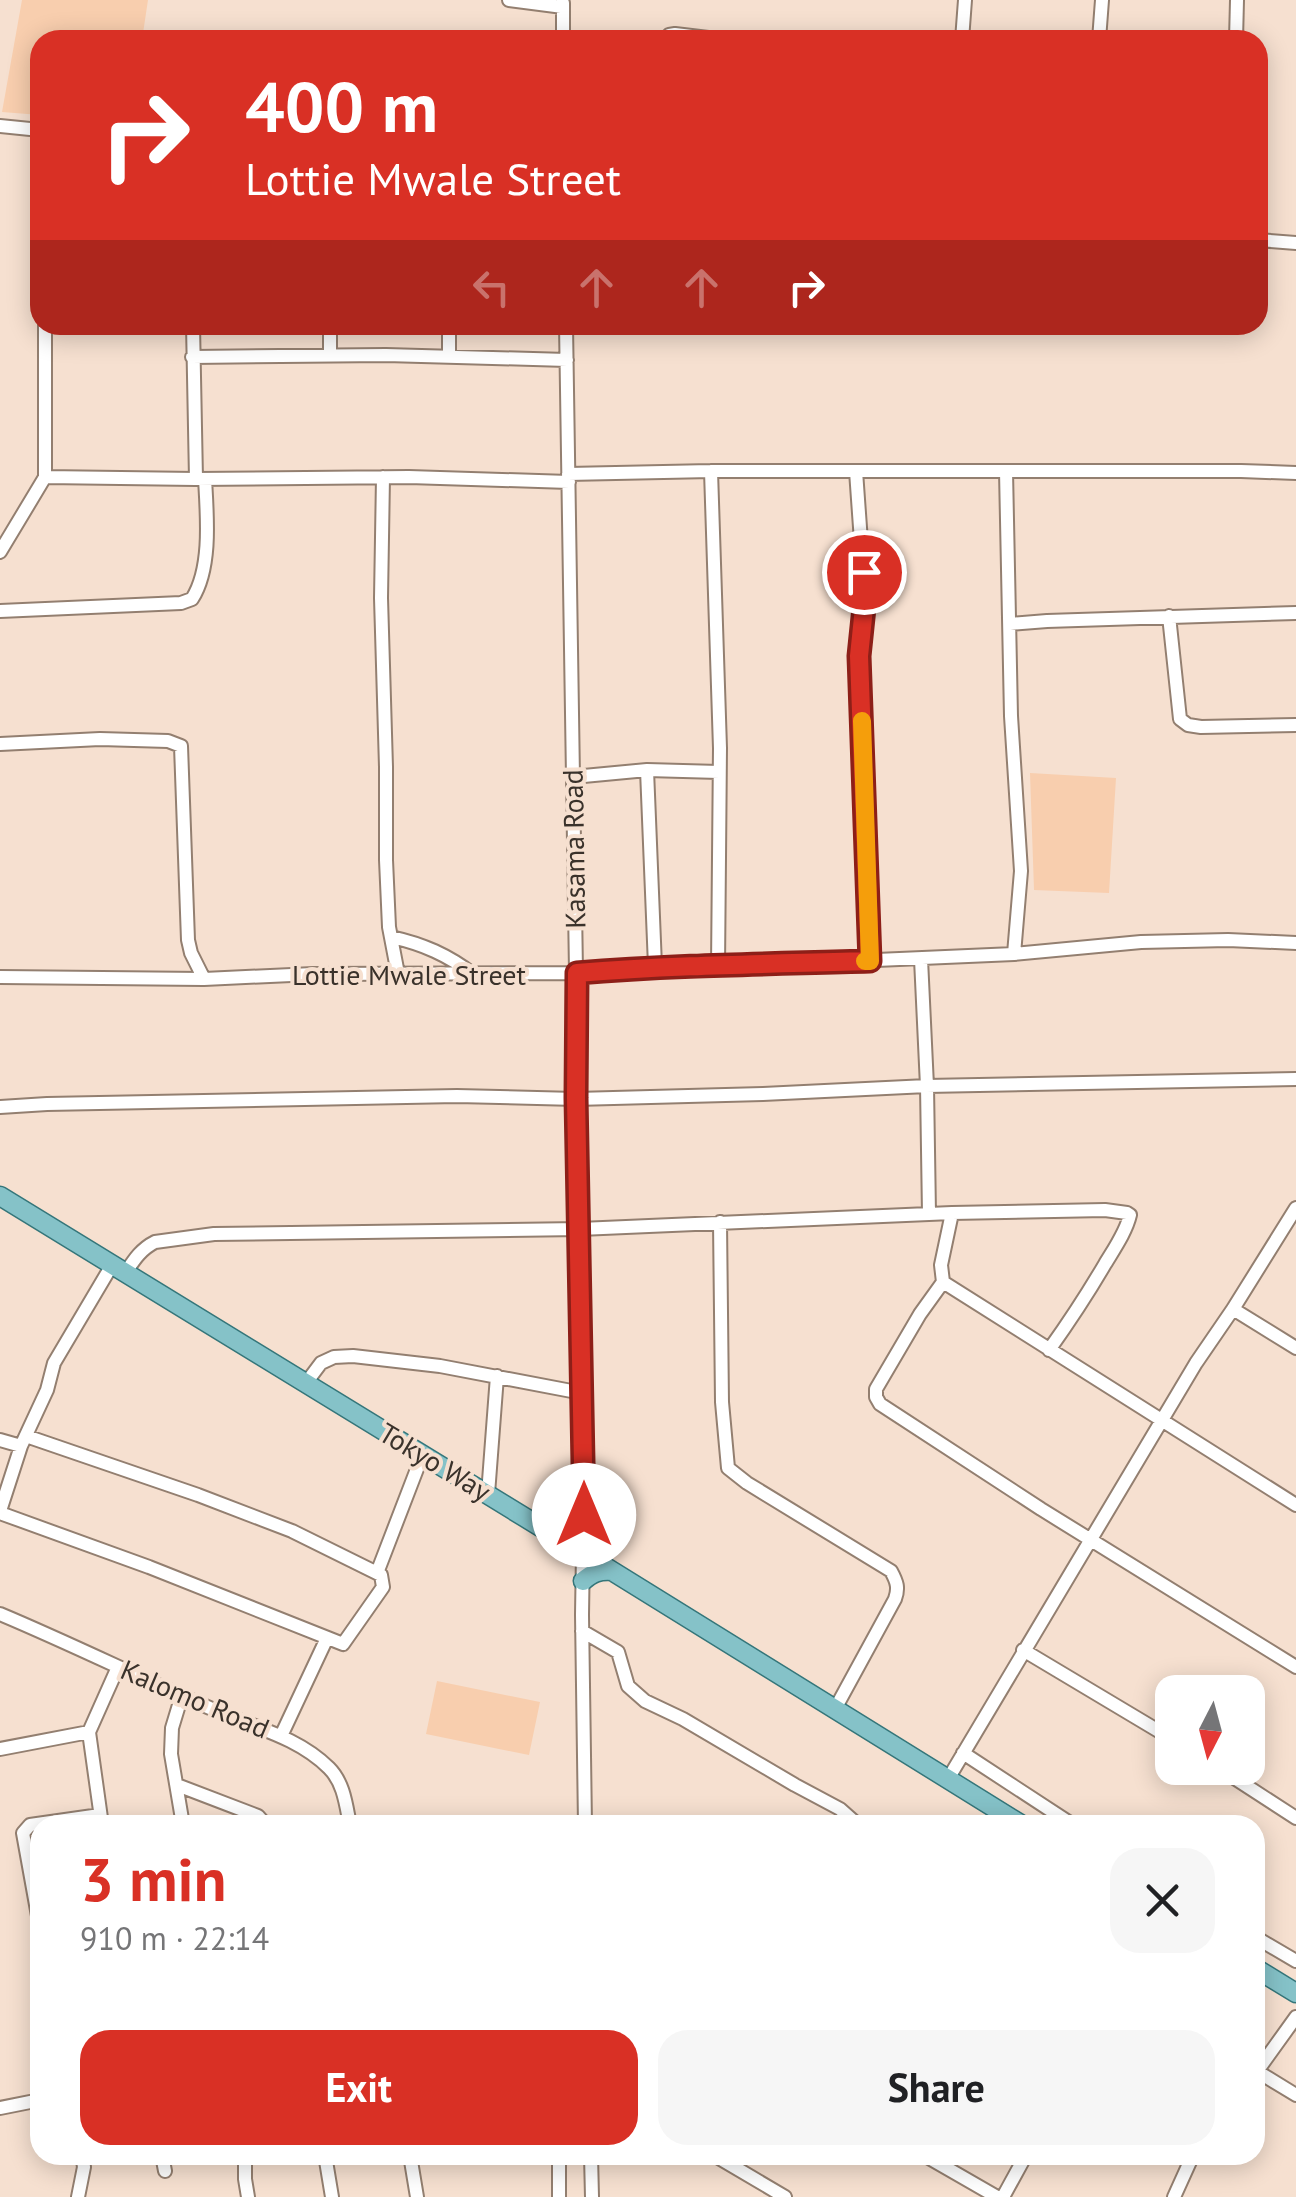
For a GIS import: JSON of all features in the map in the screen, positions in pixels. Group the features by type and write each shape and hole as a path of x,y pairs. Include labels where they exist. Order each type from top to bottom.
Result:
{"main road":[{"name":"Tokyo Way","path":"0,1196 1006,1815"},
{"path":"552,1534 566,1534 584,1515"},
{"path":"582,1581 602,1570 612,1572"},
{"path":"1265,1974 1296,1992"}],"street":[{"path":"508,0 563,3 564,30"},
{"path":"963,30 965,0"},
{"path":"1100,30 1102,0"},
{"path":"1236,30 1237,0"},
{"path":"0,126 30,129"},
{"path":"1268,241 1296,243"},
{"path":"0,552 45,477 45,335"},
{"path":"0,611 181,603 192,599 201,578 207,532 200,479 193,335"},
{"path":"330,335 330,355"},
{"path":"449,335 449,356"},
{"name":"Kasama Road","path":"566,335 586,1815"},
{"path":"192,357 330,355 567,360"},
{"path":"45,477 568,478 711,471 1296,473"},
{"path":"711,471 718,643 718,967"},
{"path":"856,471 865,598 859,656 870,961"},
{"path":"1006,471 1010,716 1021,872 1014,954"},
{"path":"384,477 381,598 386,860 391,937 398,974"},
{"path":"1010,624 1296,613"},
{"path":"1169,616 1180,719 1201,727 1296,725"},
{"path":"0,744 100,739 181,746 188,940 204,979"},
{"path":"572,777 648,770 719,772"},
{"path":"648,770 655,966"},
{"path":"391,937 415,942 452,958 474,974"},
{"name":"Lottie Mwale Street","path":"0,977 204,979 313,974 577,973 655,966 718,967 1014,954 1141,942 1296,943"},
{"path":"921,959 929,1214"},
{"path":"0,1108 1296,1080"},
{"path":"948,1779 1196,1363 1296,1208"},
{"path":"0,1440 24,1441 198,1495 292,1531 377,1573 383,1587 343,1644 0,1512 24,1441 60,1350 119,1269 146,1246 214,1234 580,1229 952,1213 1104,1210 1130,1215 1114,1250 1050,1350"},
{"path":"952,1213 941,1266 943,1282 876,1389 880,1404 1296,1667"},
{"path":"720,1222 722,1402 728,1468 891,1571 896,1580 898,1590 894,1599 835,1709"},
{"path":"943,1282 1296,1505"},
{"path":"1233,1308 1296,1348"},
{"path":"306,1383 321,1363 353,1356 440,1366 582,1392"},
{"path":"488,1494 497,1376"},
{"path":"377,1573 422,1456"},
{"name":"Kalomo Road","path":"0,1614 308,1750 332,1771 343,1790 348,1815"},
{"path":"582,1631 618,1652 628,1686 645,1701 847,1815"},
{"path":"280,1736 327,1638"},
{"path":"1023,1650 1155,1729"},
{"path":"100,1815 89,1732 118,1666"},
{"path":"182,1694 171,1740 182,1815"},
{"path":"0,1749 89,1732"},
{"path":"963,1753 1058,1815"},
{"path":"177,1785 255,1815"},
{"path":"1245,1785 1296,1818"},
{"path":"30,1825 23,1833 30,1871"},
{"path":"1265,1942 1296,1961"},
{"path":"1265,2060 1296,2017"},
{"path":"1265,2077 1296,2095"},
{"path":"0,2108 30,2102"},
{"path":"78,2197 84,2165"},
{"path":"164,2165 165,2170"},
{"path":"245,2165 248,2197"},
{"path":"327,2165 332,2197"},
{"path":"412,2165 417,2197"},
{"path":"558,2165 560,2197"},
{"path":"591,2165 592,2197"},
{"path":"731,2165 785,2197"},
{"path":"942,2165 1000,2197 1020,2165"},
{"path":"1174,2197 1189,2165"}],"shaded area":[{"path":"22,0 148,0 144,30 30,30 30,114 2,112"},
{"path":"1030,773 1116,778 1109,893 1034,890"},
{"path":"437,1681 540,1702 529,1755 426,1734"}],"slow traffic":[{"path":"862,721 870,961 865,961"}],"route":[{"path":"584,1515 577,973 655,966 870,961 859,656 864,572"}]}
